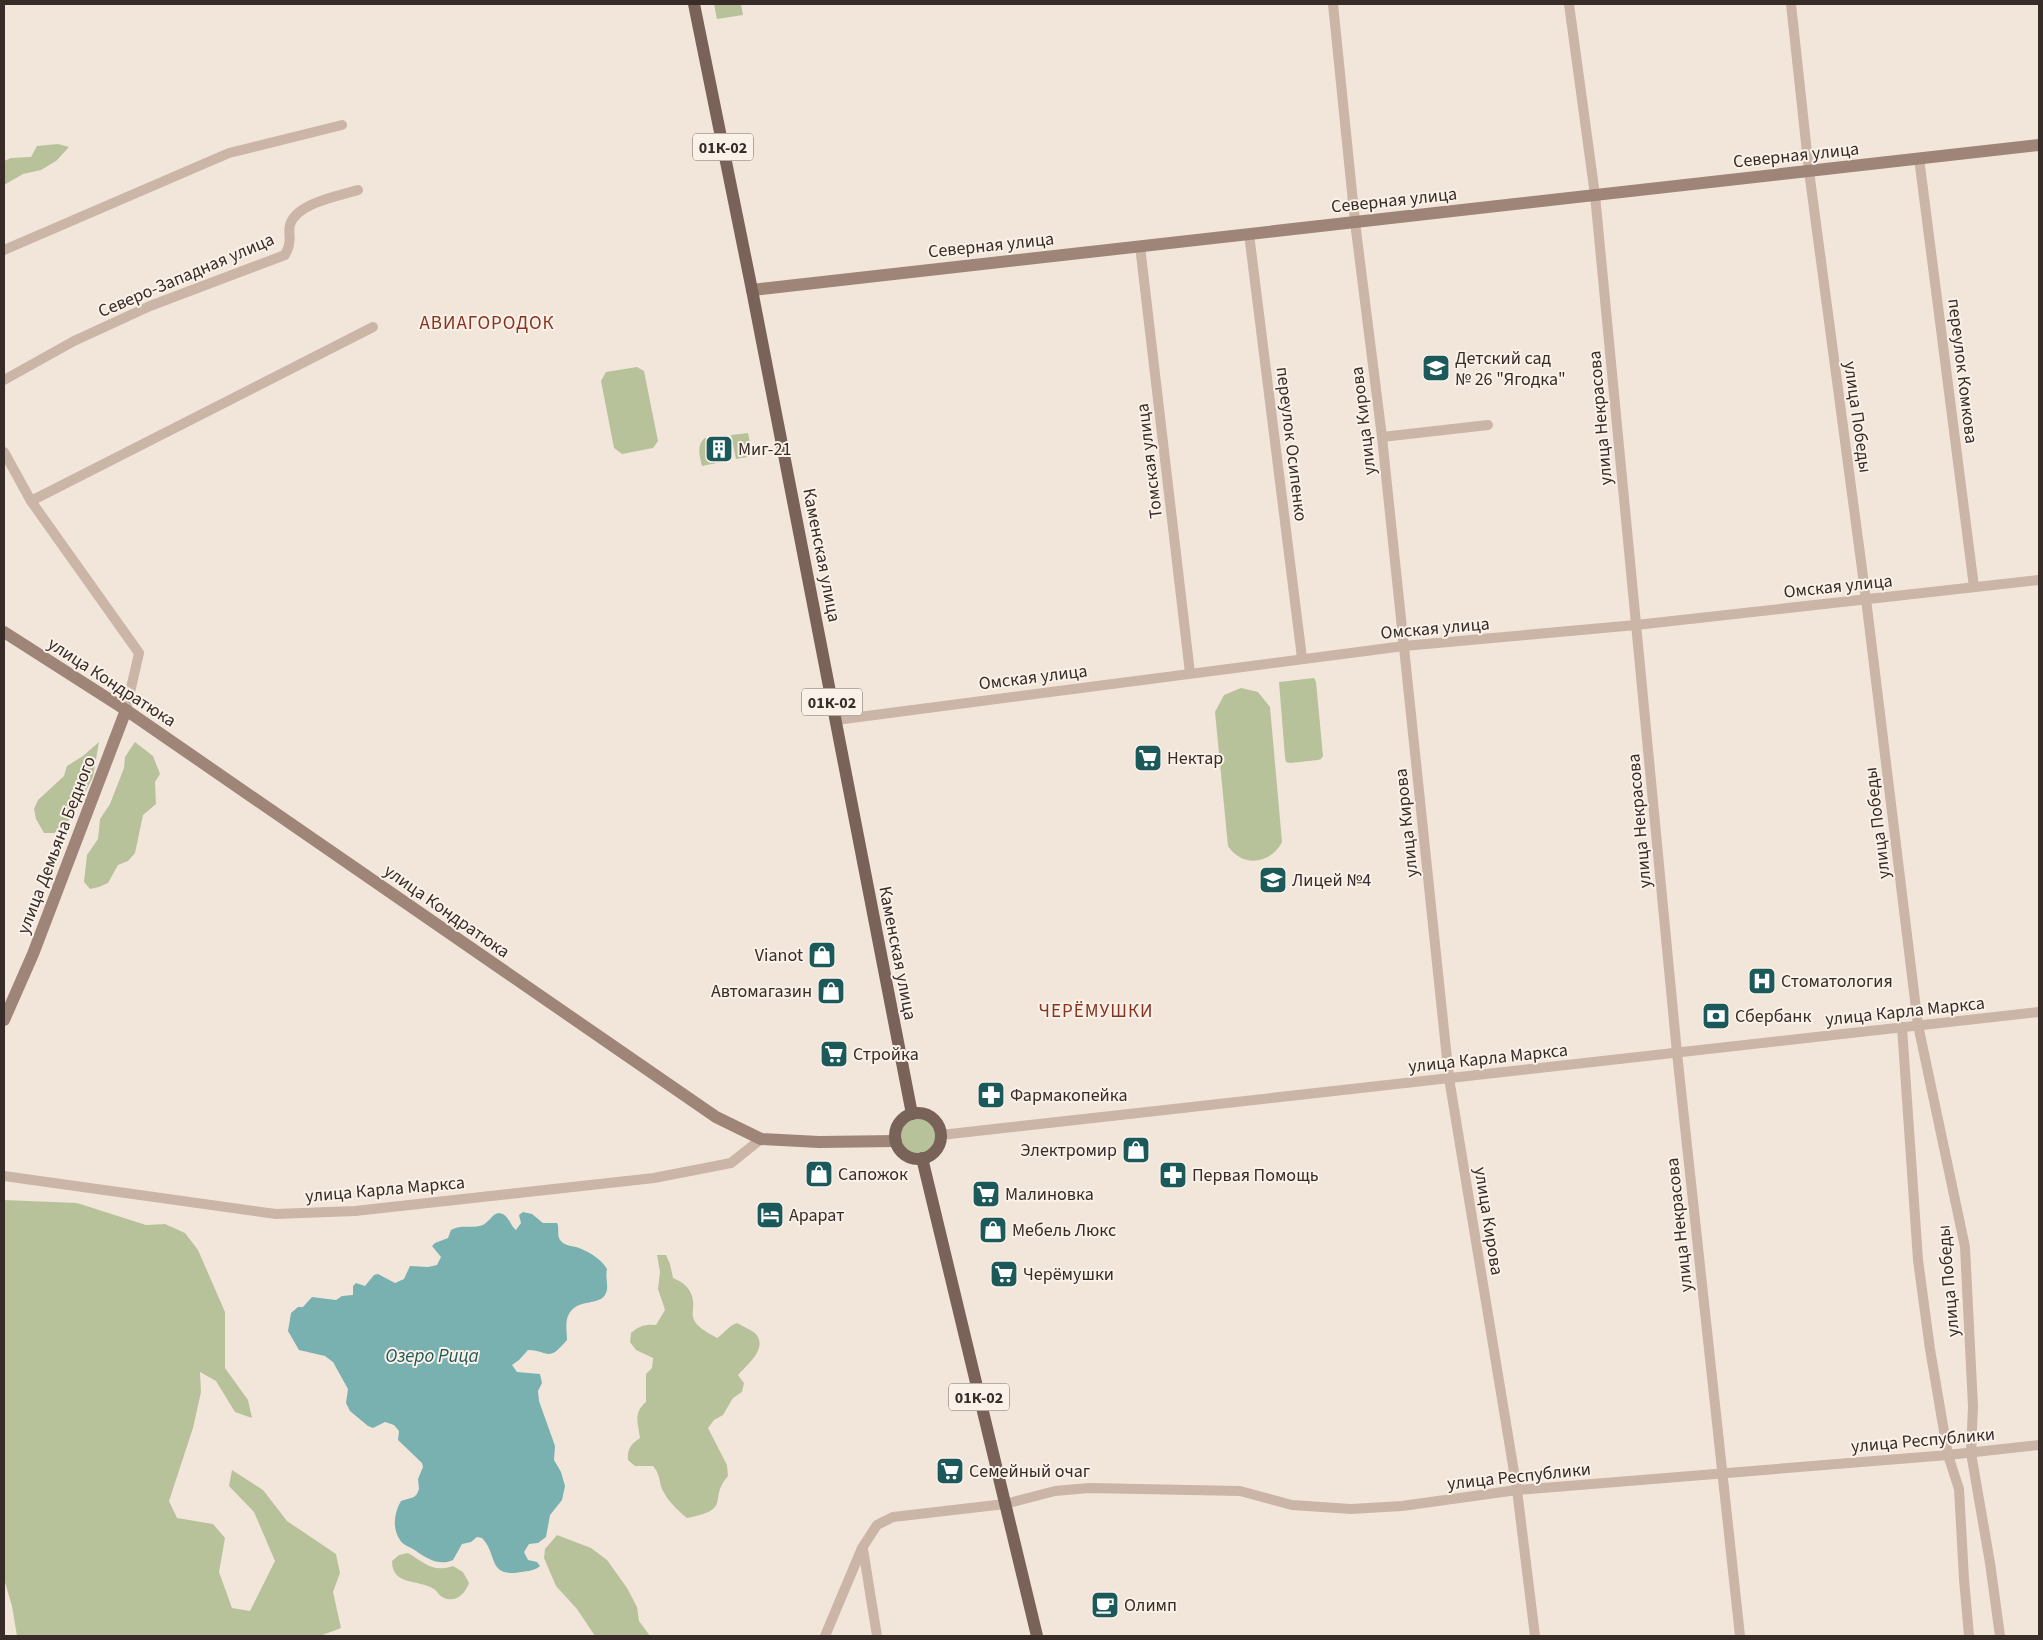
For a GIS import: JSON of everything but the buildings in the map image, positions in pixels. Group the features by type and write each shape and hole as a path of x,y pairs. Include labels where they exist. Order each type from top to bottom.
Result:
{"main road":[{"name":"Каменская улица","path":"694,4 752,290 912,1114"},
{"path":"925,1114 931,1117 940,1128 941,1135 940,1142 933,1152 922,1158 915,1158 902,1152 896,1141 896,1127 905,1116 925,1114"},
{"name":"01К-02","path":"922,1158 1037,1636"}],"street":[{"name":"улица Кирова","path":"1333,4 1355,222 1382,437 1449,1078 1517,1490 1535,1636"},
{"name":"улица Некрасова","path":"1569,4 1595,195 1677,1053 1740,1636"},
{"name":"улица Победы","path":"1791,4 1809,171 1866,599 1918,1025 1965,1247 1973,1406 1971,1453 1990,1563 2000,1636"},
{"path":"4,250 229,153 342,125"},
{"name":"Северная улица","path":"752,290 2039,145"},
{"name":"переулок Комкова","path":"1919,158 1974,587"},
{"name":"Северо-Западная улица","path":"4,380 74,341 150,306 285,255 290,243 288,235 291,222 297,213 309,205 358,190"},
{"name":"переулок Осипенко","path":"1249,234 1302,658"},
{"name":"Томская улица","path":"1140,246 1190,673"},
{"path":"31,501 373,327"},
{"path":"1382,437 1488,424"},
{"path":"4,452 31,501 139,654 126,710"},
{"name":"Омская улица","path":"836,720 1404,646 1636,625 2039,580"},
{"name":"улица Кондратюка","path":"4,632 126,710 716,1117 761,1139 819,1142 896,1141"},
{"name":"улица Демьяна Бедного","path":"4,1020 33,954 126,710"},
{"name":"улица Карла Маркса","path":"941,1135 2039,1012"},
{"path":"1902,1028 1918,1260 1930,1349 1948,1455 1959,1489 1969,1636"},
{"name":"улица Карла Маркса","path":"4,1176 276,1214 355,1211 654,1178 731,1163 761,1139"},
{"name":"улица Республики","path":"825,1636 862,1548 878,1526 893,1517 1005,1504 1055,1492 1089,1488 1240,1492 1292,1505 1351,1509 1402,1506 1517,1490 1948,1455 2039,1445"},
{"path":"862,1548 877,1636"}],"green space":[{"path":"714,4 741,4 743,15 717,19"},
{"path":"58,144 69,147 56,161 41,170 23,174 4,185 4,161 11,158 31,157 37,146"},
{"path":"637,367 644,371 658,441 653,448 622,454 614,448 601,381 606,372"},
{"path":"748,433 753,456 736,459 731,435"},
{"path":"727,435 732,460 702,466 699,451 702,441 705,438"},
{"path":"1314,678 1316,682 1323,756 1318,760 1286,762 1279,682"},
{"path":"1241,688 1258,692 1270,707 1282,842 1271,855 1264,859 1256,860 1241,858 1228,846 1215,712 1224,695"},
{"path":"99,742 93,777 75,812 63,828 54,833 44,833 36,819 34,809 38,800 64,776 67,766 83,756"},
{"path":"135,742 153,756 160,774 155,782 156,804 143,815 135,853 128,861 118,865 108,883 90,889 84,882 87,855 98,839 100,819 110,804 124,768 125,757"},
{"path":"914,1116 922,1116 929,1119 935,1125 938,1136 935,1147 929,1153 922,1156 914,1156 907,1153 901,1147 898,1140 898,1132 901,1125 907,1119"},
{"path":"4,1200 77,1203 146,1225 165,1224 185,1233 198,1250 225,1312 225,1368 248,1400 252,1418 235,1412 216,1381 200,1372 201,1392 193,1428 169,1501 177,1518 213,1524 225,1538 219,1572 232,1608 250,1611 275,1561 254,1512 229,1486 232,1470 263,1490 287,1521 336,1554 340,1573 333,1592 341,1628 320,1636 17,1636 12,1606 4,1579"},
{"path":"657,1255 666,1255 673,1278 689,1290 693,1301 694,1321 699,1327 717,1338 737,1323 755,1333 760,1344 755,1356 738,1375 744,1383 742,1392 733,1398 723,1415 714,1420 708,1428 727,1465 728,1476 719,1491 717,1503 710,1511 687,1518 676,1509 667,1497 653,1466 635,1466 628,1460 630,1447 640,1438 638,1414 646,1402 646,1374 652,1368 653,1358 636,1350 630,1342 631,1333 642,1326 656,1325 665,1310 658,1289 660,1272"},
{"path":"557,1535 591,1548 607,1560 627,1588 637,1607 639,1621 650,1636 595,1636 577,1609 556,1586 544,1558 545,1549"},
{"path":"408,1553 434,1568 453,1566 463,1572 469,1583 465,1591 455,1599 447,1599 428,1586 407,1581 396,1575 392,1561 399,1555"}],"water":[{"name":"Озеро Рица","path":"523,1212 532,1214 543,1223 557,1223 559,1237 563,1243 577,1247 599,1259 607,1269 607,1288 606,1293 599,1300 582,1304 572,1310 567,1322 567,1340 561,1347 552,1354 528,1350 512,1365 517,1372 540,1374 542,1383 538,1391 539,1401 555,1446 554,1460 561,1472 565,1486 562,1500 550,1515 546,1537 538,1543 529,1544 524,1552 528,1560 537,1562 540,1566 531,1570 510,1573 498,1568 487,1544 482,1538 477,1537 471,1542 462,1544 453,1560 447,1562 437,1562 427,1558 401,1542 395,1526 397,1510 401,1501 414,1497 417,1494 419,1489 418,1479 423,1467 422,1463 398,1440 399,1431 394,1425 385,1422 373,1428 350,1411 346,1403 348,1389 333,1362 325,1356 299,1350 288,1331 291,1313 298,1307 303,1307 312,1297 336,1300 342,1296 353,1295 353,1286 356,1283 365,1286 374,1275 378,1274 395,1283 404,1279 410,1266 428,1267 437,1265 441,1257 432,1246 448,1238 451,1230 459,1227 483,1225 495,1214 499,1213 507,1218 516,1230 521,1223 519,1215"}],"place":[{"name":"Детский сад № 26 \"Ягодка\"","path":"1436,368"},
{"name":"Миг-21","path":"719,449"},
{"name":"Нектар","path":"1148,758"},
{"name":"Лицей №4","path":"1273,880"},
{"name":"Vianot","path":"822,955"},
{"name":"Стоматология","path":"1762,981"},
{"name":"Автомагазин","path":"831,991"},
{"name":"Сбербанк","path":"1716,1016"},
{"name":"Стройка","path":"834,1054"},
{"name":"Фармакопейка","path":"991,1095"},
{"name":"Электромир","path":"1136,1150"},
{"name":"Сапожок","path":"819,1174"},
{"name":"Первая Помощь","path":"1173,1175"},
{"name":"Малиновка","path":"986,1194"},
{"name":"Арарат","path":"770,1215"},
{"name":"Мебель Люкс","path":"993,1230"},
{"name":"Черёмушки","path":"1004,1274"},
{"name":"Семейный очаг","path":"950,1471"},
{"name":"Олимп","path":"1105,1605"}],"district":[{"name":"АВИАГОРОДОК","path":"487,322"},
{"name":"ЧЕРЁМУШКИ","path":"1096,1010"}]}
